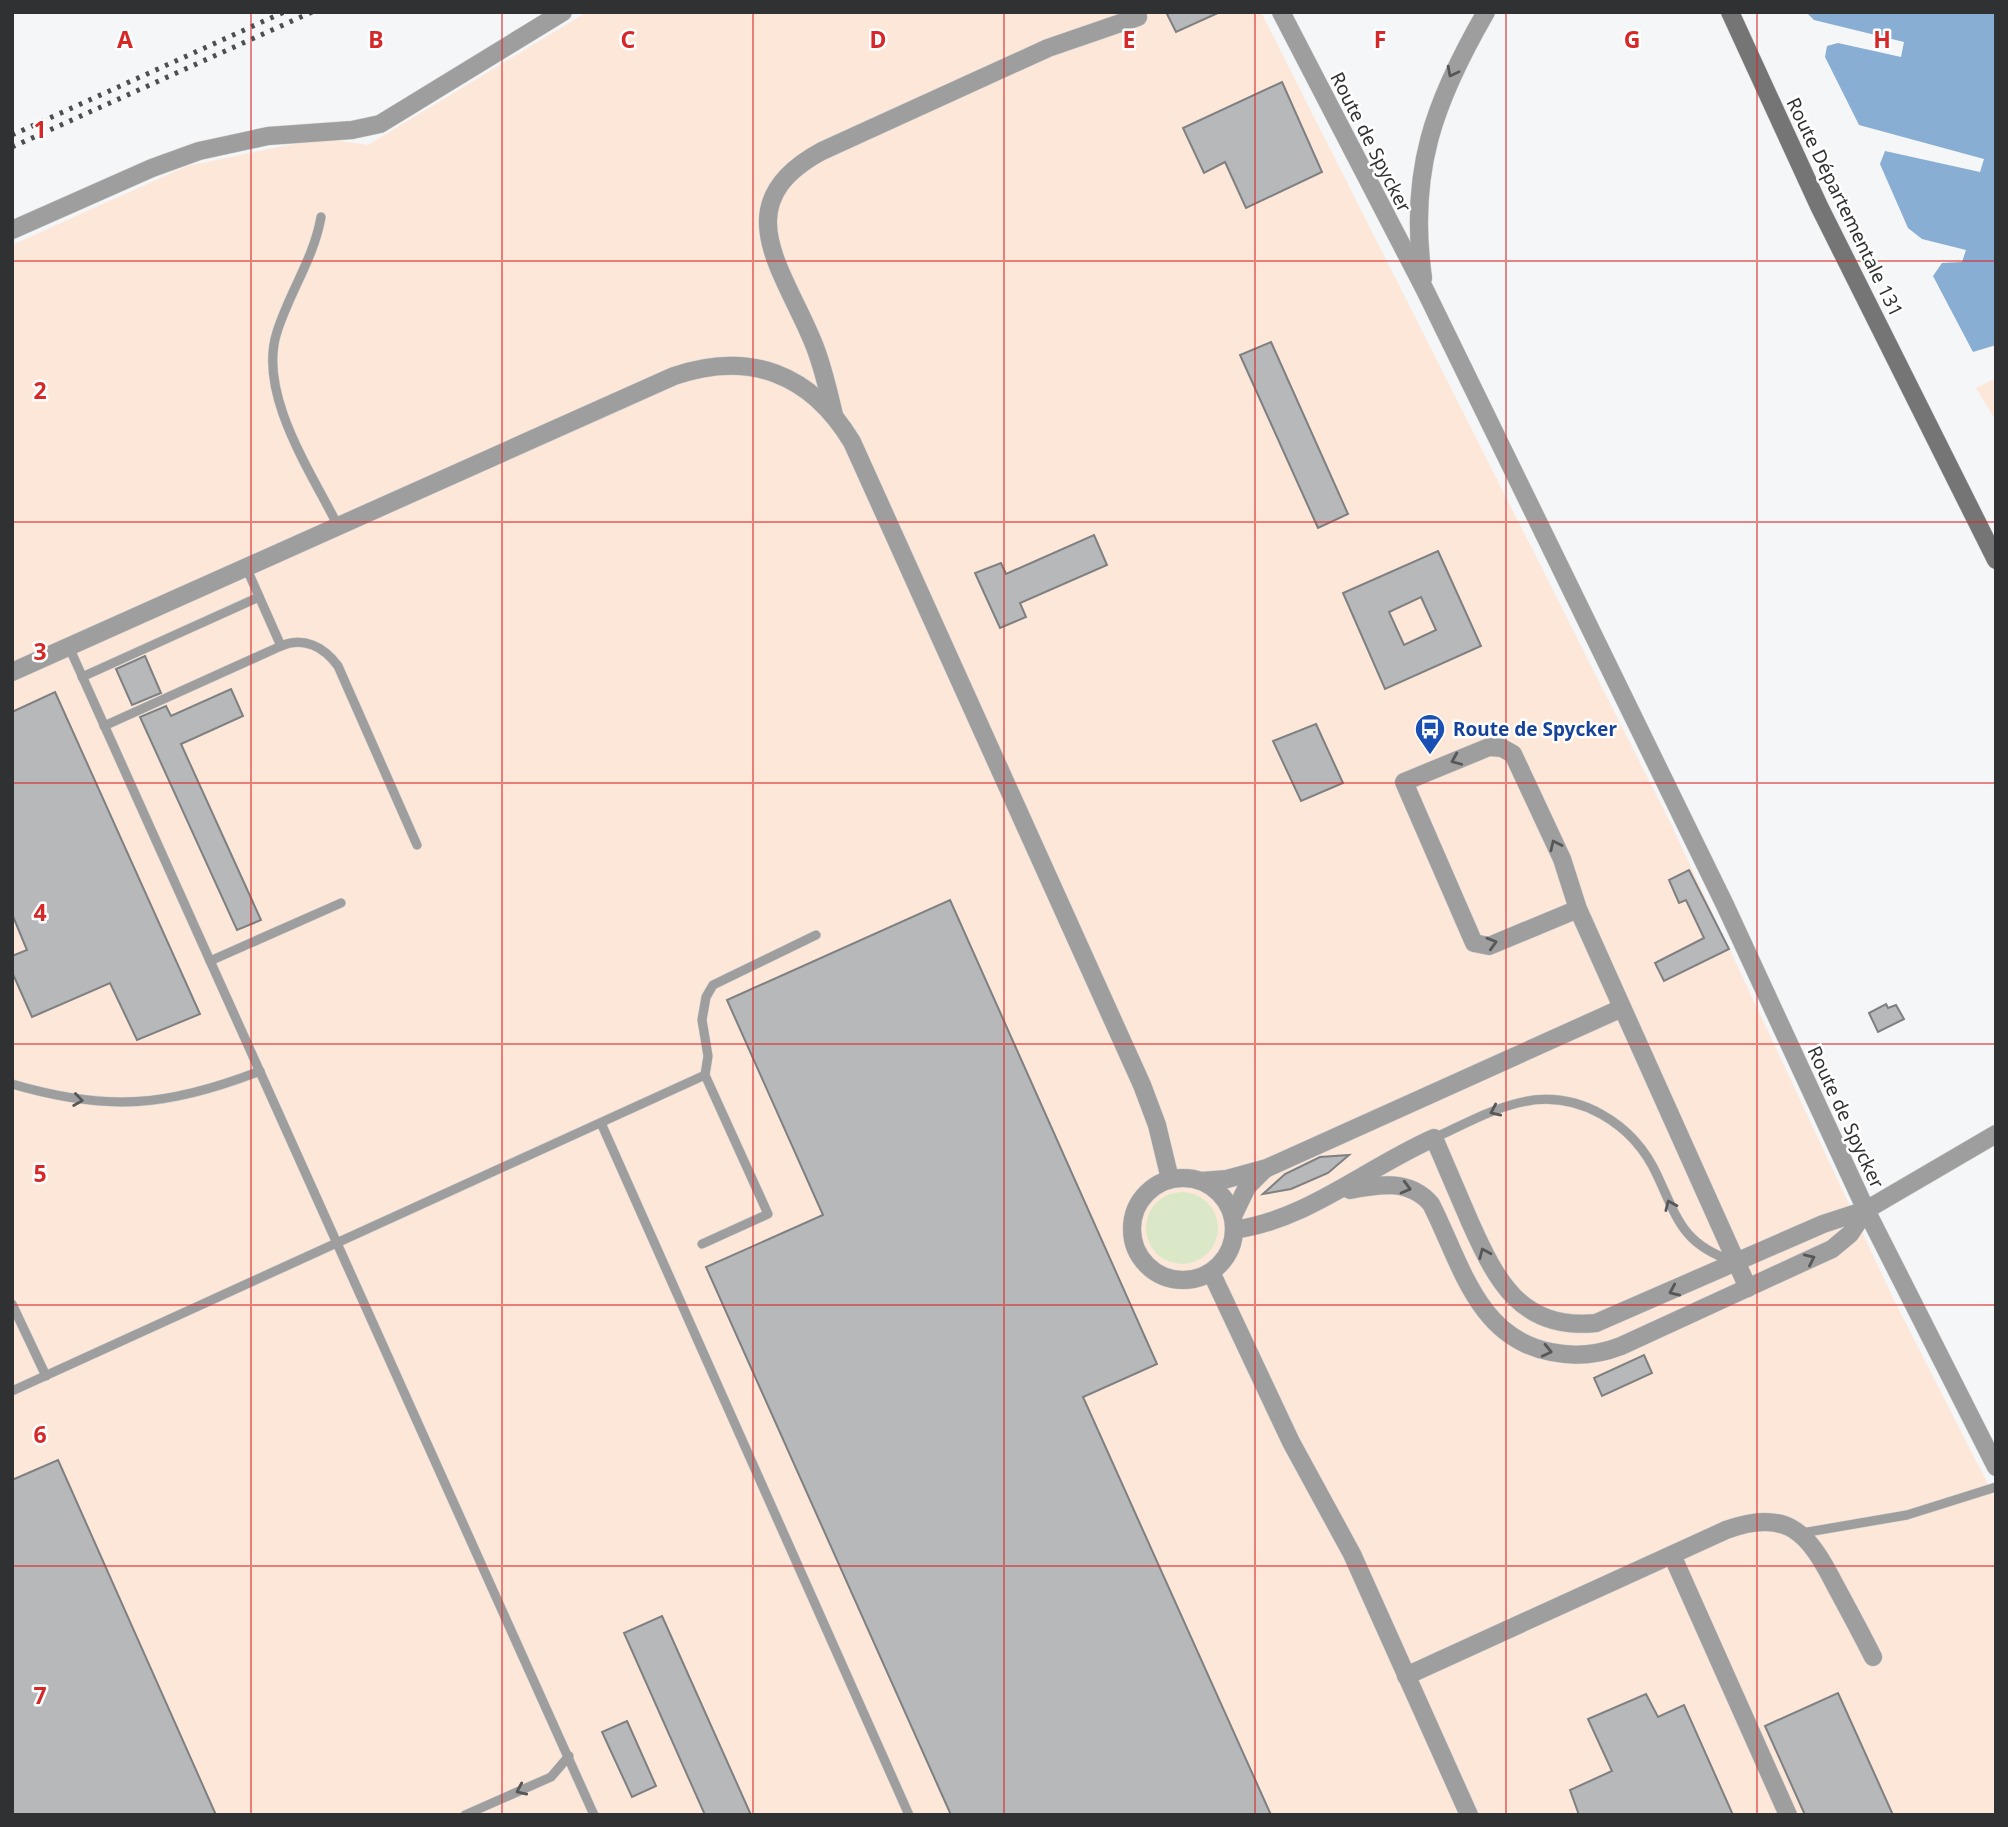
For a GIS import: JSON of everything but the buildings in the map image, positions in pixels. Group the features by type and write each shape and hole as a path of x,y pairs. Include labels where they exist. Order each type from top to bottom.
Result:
{"main road":[{"name":"Route Départementale 131","path":"1730,12 1819,206 1928,419 1996,560"},
{"name":"Route Départementale 131","path":"1928,419 1996,531"}],"street":[{"path":"12,230 152,167 199,151 268,136 352,130 380,124 563,12"},
{"name":"Route de Spycker","path":"1280,12 1425,290 1725,905 1866,1210 1996,1467"},
{"name":"Route de Spycker","path":"1425,290 1419,224 1427,143 1443,90 1486,12"},
{"path":"834,415 818,353 768,236 771,198 781,180 799,164 822,151 1048,48 1138,17"},
{"path":"12,672 663,380 696,370 738,365 770,371 809,392 834,415 852,442 1142,1085 1157,1125 1171,1179"},
{"path":"1578,909 1489,946 1475,943 1404,782 1480,749 1496,746 1508,750 1516,760 1562,859 1578,909 1748,1288"},
{"path":"1267,1168 1247,1187 1234,1223 1229,1251 1211,1272 1190,1279 1168,1278 1149,1267 1137,1249 1132,1228 1138,1206 1151,1189 1171,1179 1227,1179 1267,1168 1622,1008"},
{"path":"1234,1223 1270,1223 1339,1192 1434,1138 1498,1280 1520,1304 1542,1316 1575,1324 1604,1321 1823,1224 1866,1210 1996,1134"},
{"path":"1201,1181 1219,1192 1234,1223"},
{"path":"1339,1192 1384,1185 1405,1187 1420,1193 1431,1204 1476,1301 1487,1315 1519,1341 1548,1352 1580,1355 1612,1349 1838,1246 1850,1234 1866,1210"},
{"path":"1211,1272 1291,1442 1352,1554 1469,1815"},
{"path":"1406,1676 1745,1524 1778,1523 1802,1533 1818,1553 1873,1657"},
{"path":"1672,1555 1788,1815"}],"lane":[{"path":"321,217 314,244 277,331 272,362 281,408 338,526"},
{"path":"246,568 281,646"},
{"path":"82,677 259,597"},
{"path":"104,726 281,646 297,641 309,643 328,655 338,666 417,845"},
{"path":"69,647 594,1815"},
{"path":"211,961 341,903"},
{"path":"702,1244 768,1214 705,1075 708,1056 702,1020 706,997 713,985 816,935"},
{"path":"12,1084 71,1099 131,1103 190,1096 260,1071"},
{"path":"12,1391 705,1075"},
{"path":"1434,1138 1520,1102 1559,1100 1589,1108 1614,1121 1644,1152 1687,1236 1708,1252 1737,1263"},
{"path":"601,1123 909,1815"},
{"path":"12,1304 46,1377"},
{"path":"1802,1533 1907,1515 1996,1487"},
{"path":"465,1815 551,1777 569,1756"}],"shaded area":[{"path":"587,12 1261,12 1669,820 1894,1300 1996,1500 1996,1815 12,1815 12,245 187,166 322,138 368,145"},
{"path":"1996,378 1996,421 1976,388"}],"green space":[{"path":"1182,1192 1202,1198 1212,1208 1218,1228 1212,1248 1202,1258 1182,1264 1162,1258 1152,1248 1146,1228 1152,1208 1162,1198"}],"water":[{"path":"1806,12 1996,12 1996,345 1973,352 1933,276 1942,263 1962,262 1966,250 1922,239 1908,228 1880,164 1885,151 1980,172 1984,159 1859,125 1825,57 1827,46 1838,43 1901,57 1904,42 1814,20"}],"railway":[{"path":"12,135 284,12"},
{"path":"12,147 312,12"}],"place":[{"name":"Route de Spycker","path":"1430,756"}]}
